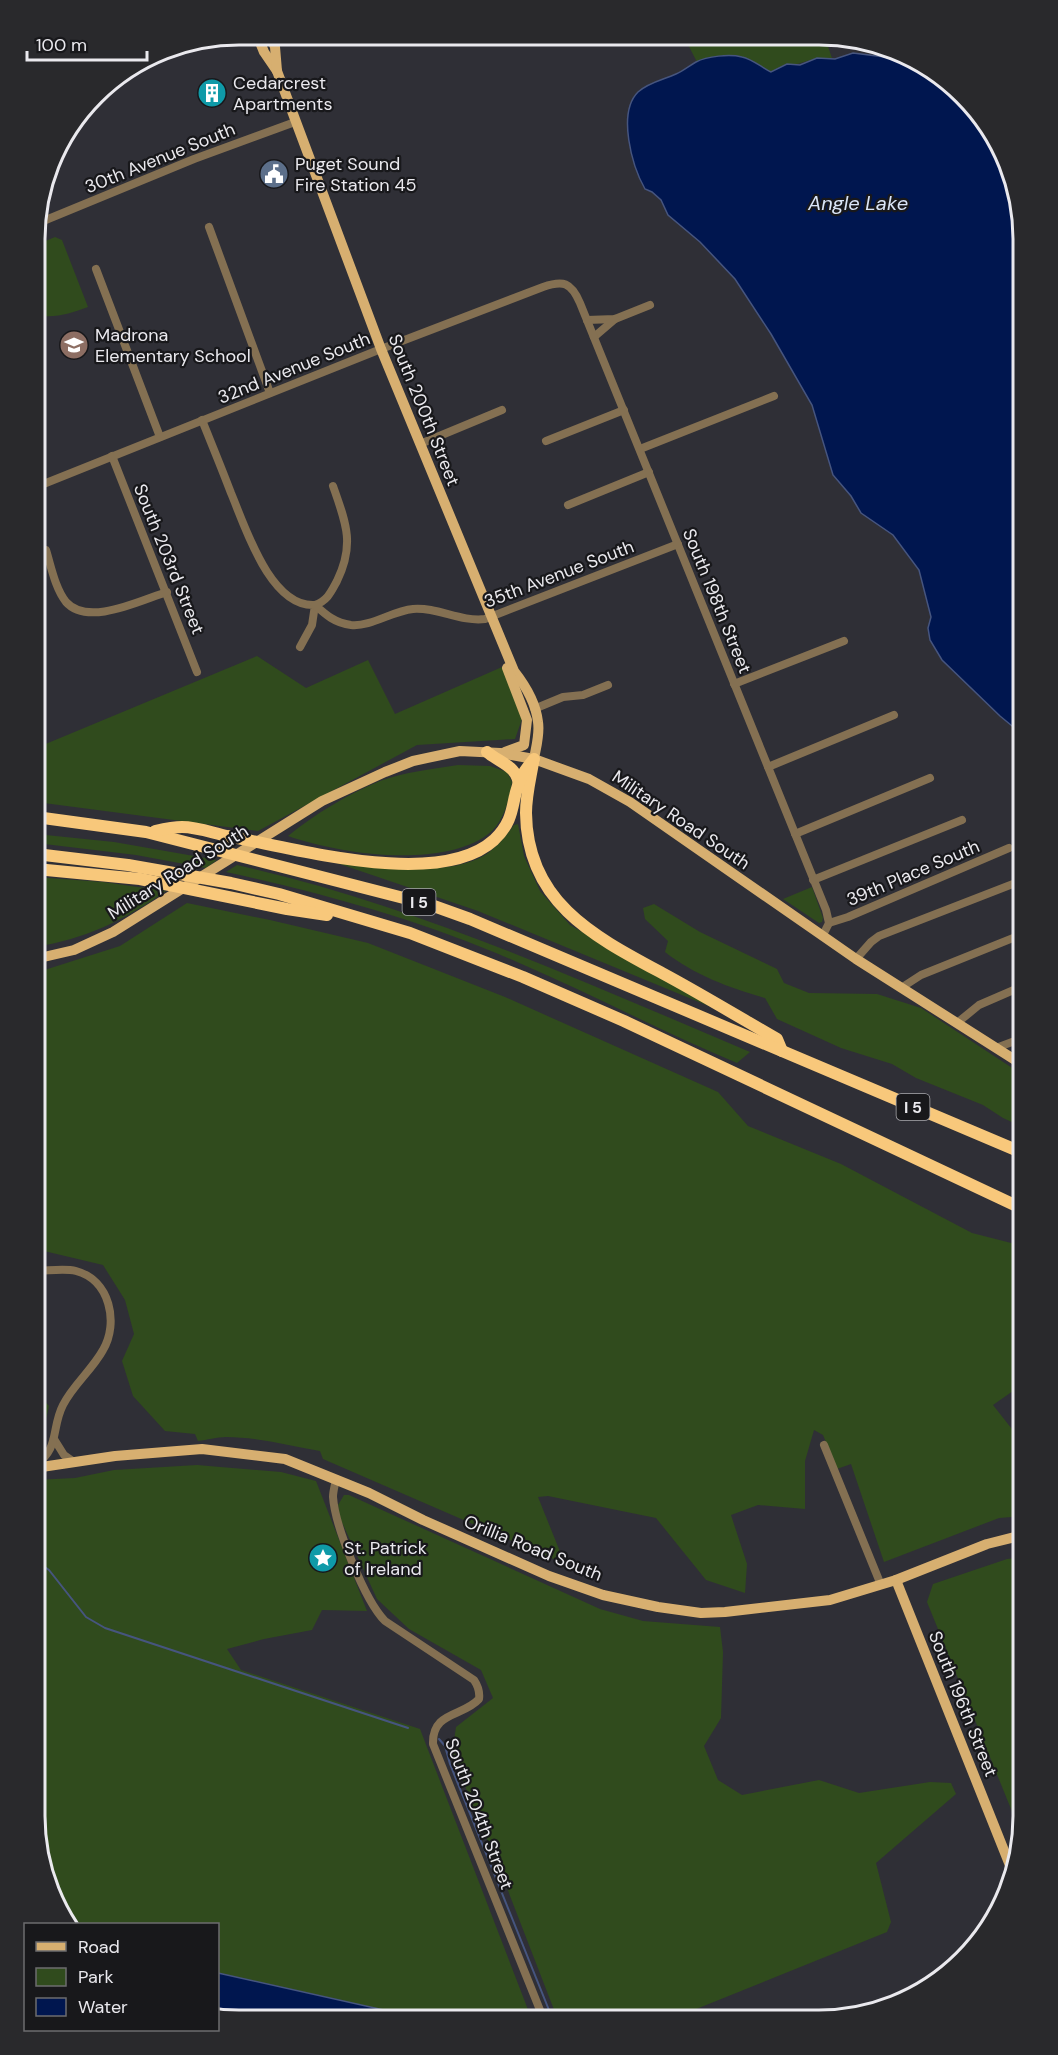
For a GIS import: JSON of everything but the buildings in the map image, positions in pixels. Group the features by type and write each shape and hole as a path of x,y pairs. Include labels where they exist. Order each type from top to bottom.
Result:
{"highway":[{"path":"487,752 514,769 519,786"},
{"path":"146,831 183,827 336,857 399,864 440,862 473,854 495,839 511,817 522,775 534,759"},
{"path":"534,759 527,806 529,839 540,874 559,904 577,922 604,942 777,1039 782,1051"},
{"name":"I 5","path":"45,818 146,831 431,905 460,915 1013,1149"},
{"name":"I 5","path":"45,855 191,875 279,894 410,933 462,952 624,1022 1013,1204"},
{"path":"45,870 140,879 287,909 365,920"}],"main road":[{"name":"South 200th Street","path":"261,45 277,71"},
{"name":"South 200th Street","path":"274,45 277,71 381,349 514,671 524,684 534,709 539,723 534,759"},
{"path":"500,753 524,745 528,725 505,661 507,653"},
{"name":"Military Road South","path":"45,957 74,950 113,932 322,801 413,761 459,751 500,753 534,759 589,779 630,802 856,959 1013,1059"},
{"name":"Orillia Road South","path":"45,1466 115,1456 202,1449 285,1459 336,1479 549,1576 603,1594 658,1607 701,1612 725,1612 822,1601 881,1585 987,1544 1013,1538"},
{"name":"South 196th Street","path":"896,1580 1008,1860"}],"street":[{"name":"30th Avenue South","path":"46,220 194,159 295,122"},
{"path":"209,227 270,393"},
{"path":"96,268 160,437"},
{"name":"32nd Avenue South","path":"45,483 381,349 543,287 564,283"},
{"name":"South 198th Street","path":"564,283 576,293 826,910 829,923"},
{"path":"594,337 615,319 650,305"},
{"path":"587,320 615,319"},
{"path":"640,449 774,396"},
{"path":"420,444 502,410"},
{"path":"546,441 624,410"},
{"name":"35th Avenue South","path":"202,420 250,540 263,566 288,594 303,604 315,604 334,620 350,625 364,623 398,611 414,609 439,611 468,619 478,620 492,617 678,544"},
{"name":"South 203rd Street","path":"112,456 197,672"},
{"path":"568,505 649,472"},
{"path":"300,647 309,633 315,604 326,600 331,593 348,551 347,528 333,486"},
{"path":"46,550 56,582 66,601 82,612 109,611 167,592"},
{"path":"734,684 844,641"},
{"path":"534,709 563,697 583,695 608,685"},
{"path":"768,767 894,716"},
{"path":"795,834 930,778"},
{"path":"813,880 962,820"},
{"name":"39th Place South","path":"829,923 1009,848"},
{"path":"856,959 879,936 1013,884"},
{"path":"823,935 829,923"},
{"path":"901,988 921,975 1013,938"},
{"path":"957,1023 979,1005 1013,990"},
{"path":"996,1048 1013,1042"},
{"path":"45,1271 70,1270 86,1275 97,1284 108,1302 112,1328 99,1358 63,1405 57,1418 50,1452 45,1457"},
{"path":"54,1439 64,1455 74,1462"},
{"path":"824,1445 881,1585"},
{"name":"South 204th Street","path":"336,1479 333,1497 336,1515 355,1566 378,1614 478,1685 479,1699 471,1706 442,1720 433,1737 433,1744 540,2010"}],"green space":[{"path":"688,45 828,46 832,58 817,58 771,72 761,67 721,57 697,62"},
{"path":"55,237 62,240 88,307 56,316 45,316 45,241"},
{"path":"257,656 306,688 368,660 395,714 502,667 522,719 515,739 417,745 258,831 45,803 45,744"},
{"path":"458,765 490,766 507,772 512,782 507,804 497,825 487,835 467,846 417,855 389,855 334,848 288,836 332,805 380,781 409,773"},
{"path":"518,824 524,856 540,891 570,925 711,1007 478,911 322,858 405,868 449,867 468,863 485,855 514,825"},
{"path":"45,835 114,842 217,860 206,868 136,855 45,844"},
{"path":"237,865 369,901 434,923 561,972 750,1052 737,1063 496,953 362,906 226,872"},
{"path":"45,878 103,882 166,891 104,927 45,945"},
{"path":"812,887 823,918 819,923 783,899"},
{"path":"187,903 368,943 505,997 718,1092 748,1126 841,1164 972,1233 1013,1243 1013,1391 993,1405 1013,1430 1013,1517 999,1518 884,1562 851,1464 837,1469 823,1435 814,1430 805,1461 805,1509 758,1505 731,1515 747,1564 745,1593 706,1580 656,1518 548,1496 538,1497 565,1564 323,1459 320,1451 238,1437 198,1441 195,1434 165,1431 133,1396 122,1361 134,1334 125,1300 103,1265 45,1251 45,970 120,946"},
{"path":"654,904 700,932 777,969 784,983 809,993 877,994 921,1008 1013,1068 1013,1122 983,1105 916,1078 892,1064 841,1048 777,1019 765,998 700,974 665,952 668,941 645,919 643,908"},
{"path":"45,1401 49,1406 45,1424"},
{"path":"197,1465 281,1472 316,1481 367,1611 322,1610 312,1630 227,1649 241,1670 420,1729 528,2010 384,2010 219,1973 219,1923 77,1923 55,1879 47,1842 45,1816 45,1480 75,1478 114,1470"},
{"path":"344,1495 349,1495 600,1609 643,1621 720,1627 723,1652 721,1718 704,1746 718,1780 742,1795 819,1780 859,1793 930,1782 951,1783 956,1794 876,1863 891,1922 887,1932 694,2010 554,2010 500,1870 452,1755 456,1727 493,1698 481,1670 409,1629 377,1599 340,1518 338,1505"},
{"path":"1013,1558 1013,1814 927,1602 933,1584"}],"water":[{"name":"Angle Lake","path":"853,53 885,57 927,78 965,111 993,153 1003,176 1013,226 1013,727 942,660 930,640 928,628 931,617 919,570 893,535 861,513 851,496 833,475 812,405 771,334 735,279 700,242 668,215 661,200 645,189 635,167 629,140 628,113 638,92 651,83 712,57 746,58 771,72 787,64 800,65 817,58 835,59"},
{"path":"219,1973 384,2010 219,2008"}],"waterway":[{"path":"45,1567 86,1617 105,1628 408,1728"},
{"path":"439,1739 445,1746 450,1764 549,2010"}],"place":[{"name":"Cedarcrest Apartments","path":"212,93"},
{"name":"Puget Sound Fire Station 45","path":"274,174"},
{"name":"Madrona Elementary School","path":"74,345"},
{"name":"St. Patrick of Ireland","path":"323,1558"}]}
